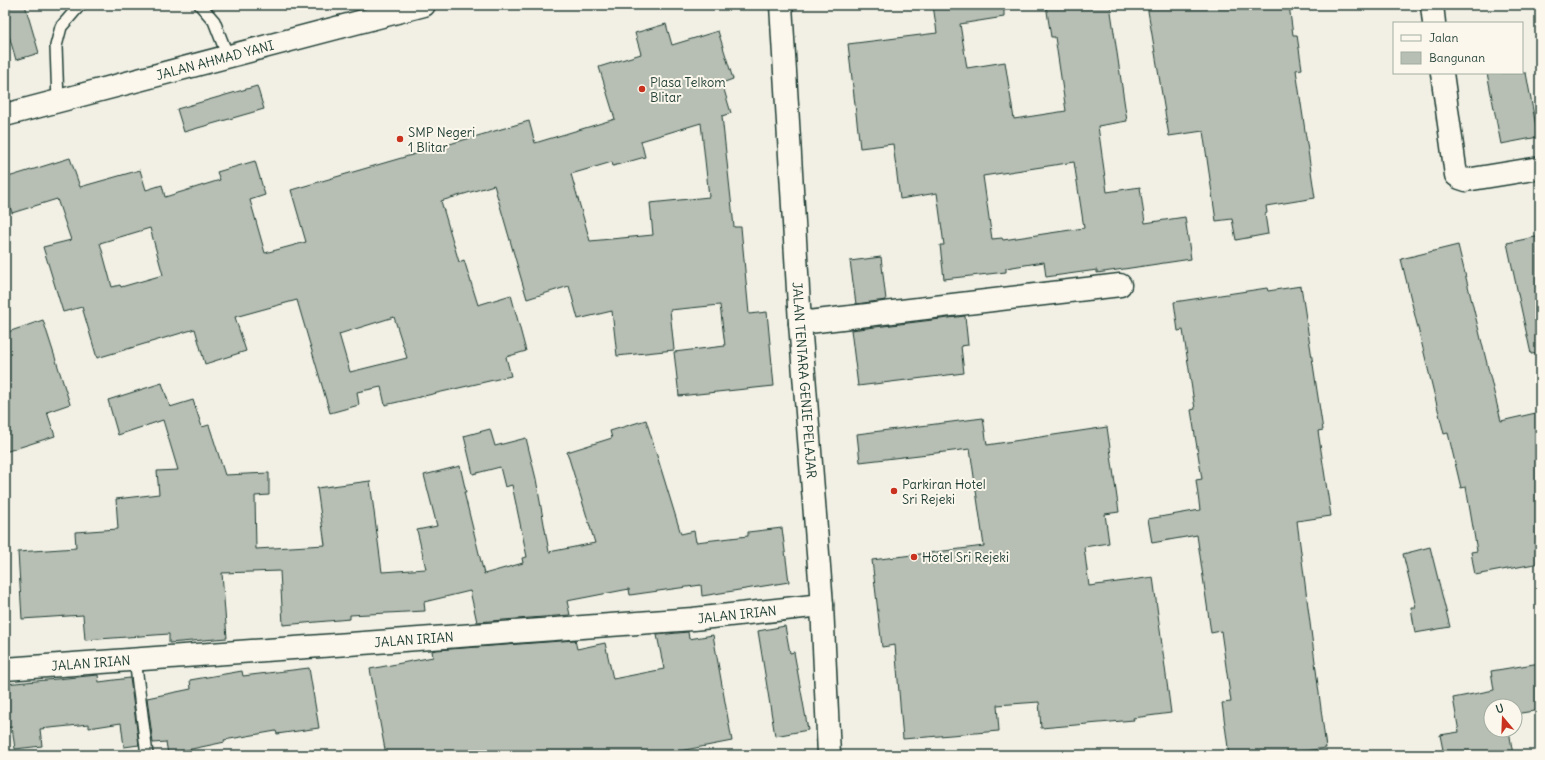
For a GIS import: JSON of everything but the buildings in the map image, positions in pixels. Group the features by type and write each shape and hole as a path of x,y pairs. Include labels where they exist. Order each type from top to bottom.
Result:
{"street":[{"name":"JALAN AHMAD YANI","path":"5,115 424,5"},
{"name":"JALAN TENTARA GENIE PELAJAR","path":"781,5 800,322 822,605 829,755"},
{"path":"1432,5 1434,22"},
{"path":"1442,74 1456,175 1466,180 1540,168"},
{"path":"800,322 1120,285"},
{"name":"JALAN IRIAN","path":"5,669 693,619 822,605"}],"lane":[{"path":"58,102 56,46 61,27 80,5"},
{"path":"200,5 214,21 228,57"},
{"path":"135,659 147,755"}],"place":[{"name":"Plasa Telkom Blitar","path":"642,89"},
{"name":"SMP Negeri 1 Blitar","path":"400,139"},
{"name":"Parkiran Hotel Sri Rejeki","path":"894,491"},
{"name":"Hotel Sri Rejeki","path":"914,557"}]}
